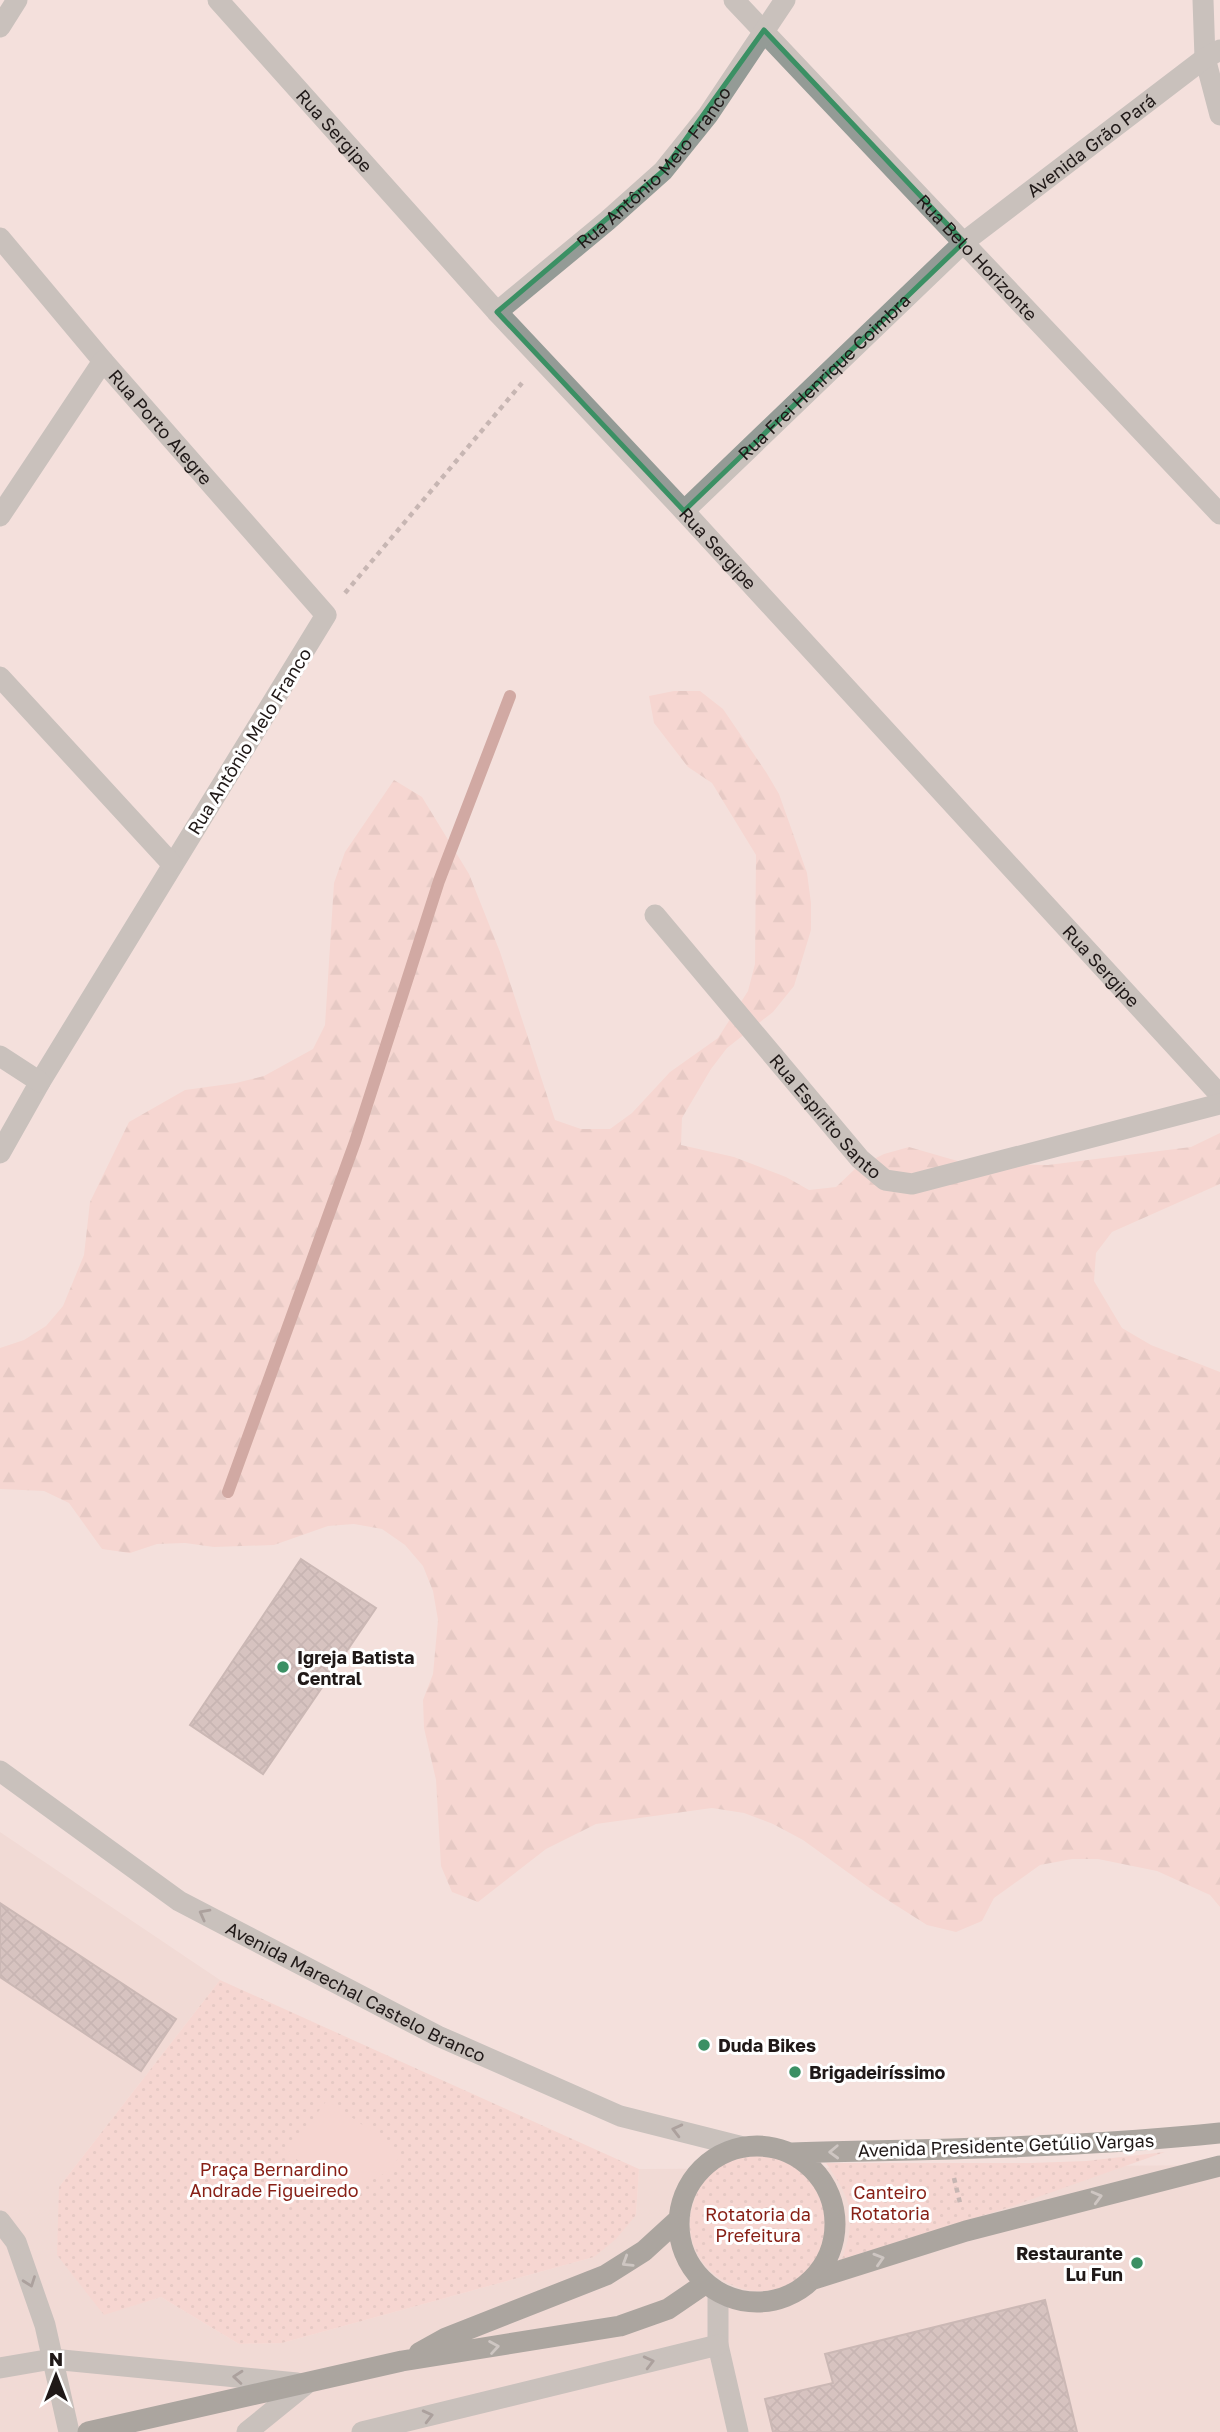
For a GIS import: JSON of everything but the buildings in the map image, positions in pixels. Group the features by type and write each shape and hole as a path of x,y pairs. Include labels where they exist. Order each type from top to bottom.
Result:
{"main road":[{"name":"Avenida Presidente Getúlio Vargas","path":"792,2154 1148,2140 1220,2133"},
{"path":"814,2279 830,2255 836,2226 831,2196 816,2171 792,2154 768,2146 743,2147 719,2155 698,2172 685,2194 679,2219 681,2243 690,2265 712,2287 753,2302 789,2296 814,2279 966,2231 1220,2166"},
{"path":"402,2361 446,2338 606,2275 644,2251 679,2219"},
{"path":"88,2432 402,2361 620,2326 668,2309 712,2287"}],"street":[{"path":"0,27 18,0"},
{"name":"Rua Sergipe","path":"218,0 497,312 684,511 1220,1095"},
{"name":"Rua Belo Horizonte","path":"734,0 1220,514"},
{"name":"Rua Antônio Melo Franco","path":"497,312 663,171 708,115 785,0"},
{"path":"1203,0 1220,115"},
{"name":"Avenida Grão Pará","path":"964,242 1213,54"},
{"name":"Rua Porto Alegre","path":"0,239 326,615"},
{"name":"Rua Frei Henrique Coimbra","path":"684,511 964,242"},
{"path":"0,516 103,361"},
{"name":"Rua Antônio Melo Franco","path":"0,1153 172,864 326,615"},
{"path":"0,677 172,864"},
{"name":"Rua Espírito Santo","path":"655,915 860,1159 885,1180 912,1184 1220,1104"},
{"path":"0,1056 40,1082"},
{"name":"Avenida Marechal Castelo Branco","path":"0,1771 179,1901 438,2036 620,2116 743,2147"},
{"path":"0,2221 16,2242 45,2325 69,2432"},
{"path":"712,2287 718,2345 738,2432"},
{"path":"362,2432 718,2345"},
{"path":"0,2368 52,2359 306,2384"},
{"path":"247,2432 306,2384"}],"path":[{"path":"326,615 541,360"},
{"path":"948,2149 966,2231"}],"highlighted area":[{"path":"764,30 964,242 684,511 497,312 663,171"}],"shaded area":[{"path":"0,1832 220,1980 59,2187 104,2314 161,2297 239,2344 282,2343 594,2257 636,2215 639,2169 1220,2165 1220,2432 0,2432"}],"green space":[{"path":"674,691 700,691 723,709 766,772 779,794 807,873 811,903 811,930 794,986 773,1012 727,1048 711,1069 682,1118 681,1145 734,1157 786,1177 809,1190 836,1187 856,1168 884,1154 909,1147 968,1164 1048,1165 1191,1147 1220,1133 1220,1184 1112,1232 1096,1253 1094,1281 1122,1328 1151,1345 1220,1372 1220,1907 1210,1895 1157,1871 1098,1859 1072,1859 1040,1865 994,1898 982,1921 956,1932 927,1925 875,1892 803,1840 773,1824 744,1813 712,1808 596,1824 546,1849 478,1902 452,1892 441,1866 436,1780 424,1728 423,1700 433,1674 438,1620 433,1591 423,1566 405,1545 382,1529 354,1524 328,1526 274,1545 214,1547 185,1543 157,1544 130,1553 102,1549 69,1503 44,1491 0,1489 0,1348 24,1340 46,1326 63,1306 84,1255 90,1202 129,1122 185,1090 264,1076 313,1049 325,1025 334,883 345,852 394,780 422,797 469,874 500,952 555,1120 581,1129 610,1129 632,1113 670,1072 718,1038 748,991 755,964 756,855 712,783 688,767 654,723 649,696"},
{"name":"Praça Bernardino Andrade Figueiredo","path":"220,1980 639,2169 636,2215 616,2239 594,2257 282,2343 239,2344 161,2297 104,2315 57,2255 59,2187"},
{"path":"327,2100 401,2152 392,2170 352,2186 325,2180 288,2153"},
{"name":"Canteiro Rotatoria","path":"1165,2152 1010,2207 842,2259 849,2230 849,2208 842,2188 826,2163 1031,2163 1086,2161"},
{"name":"Rotatoria da Prefeitura","path":"756,2155 790,2164 806,2177 828,2205 823,2246 814,2268 797,2280 776,2289 754,2291 734,2286 716,2276 702,2261 693,2242 690,2221 700,2187 711,2172 725,2163"}],"waterway":[{"path":"228,1492 355,1142 439,881 510,696"}],"place":[{"name":"Igreja Batista Central","path":"283,1667"},
{"name":"Duda Bikes","path":"704,2045"},
{"name":"Brigadeiríssimo","path":"795,2072"},
{"name":"Restaurante Lu Fun","path":"1137,2263"}]}
